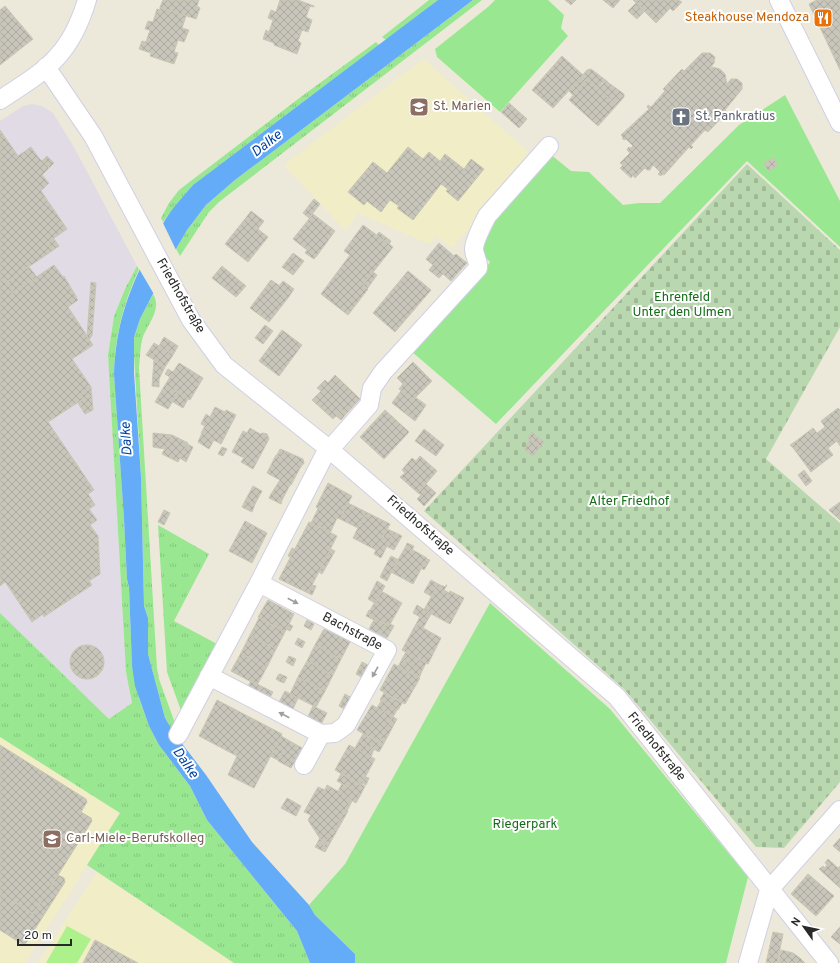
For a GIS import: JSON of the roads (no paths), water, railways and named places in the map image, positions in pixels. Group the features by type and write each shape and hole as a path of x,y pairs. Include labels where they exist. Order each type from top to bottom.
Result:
{"street":[{"path":"0,100 46,68 57,57 69,42 87,0"},
{"path":"779,0 840,123"},
{"name":"Friedhofstraße","path":"46,68 93,136 191,320 224,365 329,449 617,697 769,890 829,963"},
{"path":"178,735 259,583 324,456 369,405 372,388 383,372 478,268 474,249 480,229 487,216 549,146"},
{"name":"Bachstraße","path":"259,583 387,650 346,725 335,733 321,734"},
{"path":"209,676 321,734 304,765"},
{"path":"748,963 769,890 840,810"}],"water":[{"name":"Dalke","path":"438,0 473,0 235,180 206,205 187,230 176,249 140,319 134,337 134,373 141,477 144,606 148,618 148,654 165,718 174,733 206,775 252,842 309,905 315,915 355,954 355,963 310,963 297,931 207,820 190,786 159,745 149,726 135,686 132,666 129,587 127,579 114,374 117,339 129,294 150,248 168,215 193,185"}],"place":[{"name":"Steakhouse Mendoza","path":"823,18"},
{"name":"St. Marien","path":"419,107"},
{"name":"St. Pankratius","path":"681,117"},
{"name":"Carl-Miele-Berufskolleg","path":"52,839"}],"park label":[{"name":"Ehrenfeld Unter den Ulmen","path":"682,306"},
{"name":"Alter Friedhof","path":"629,502"},
{"name":"Riegerpark","path":"525,825"}]}
